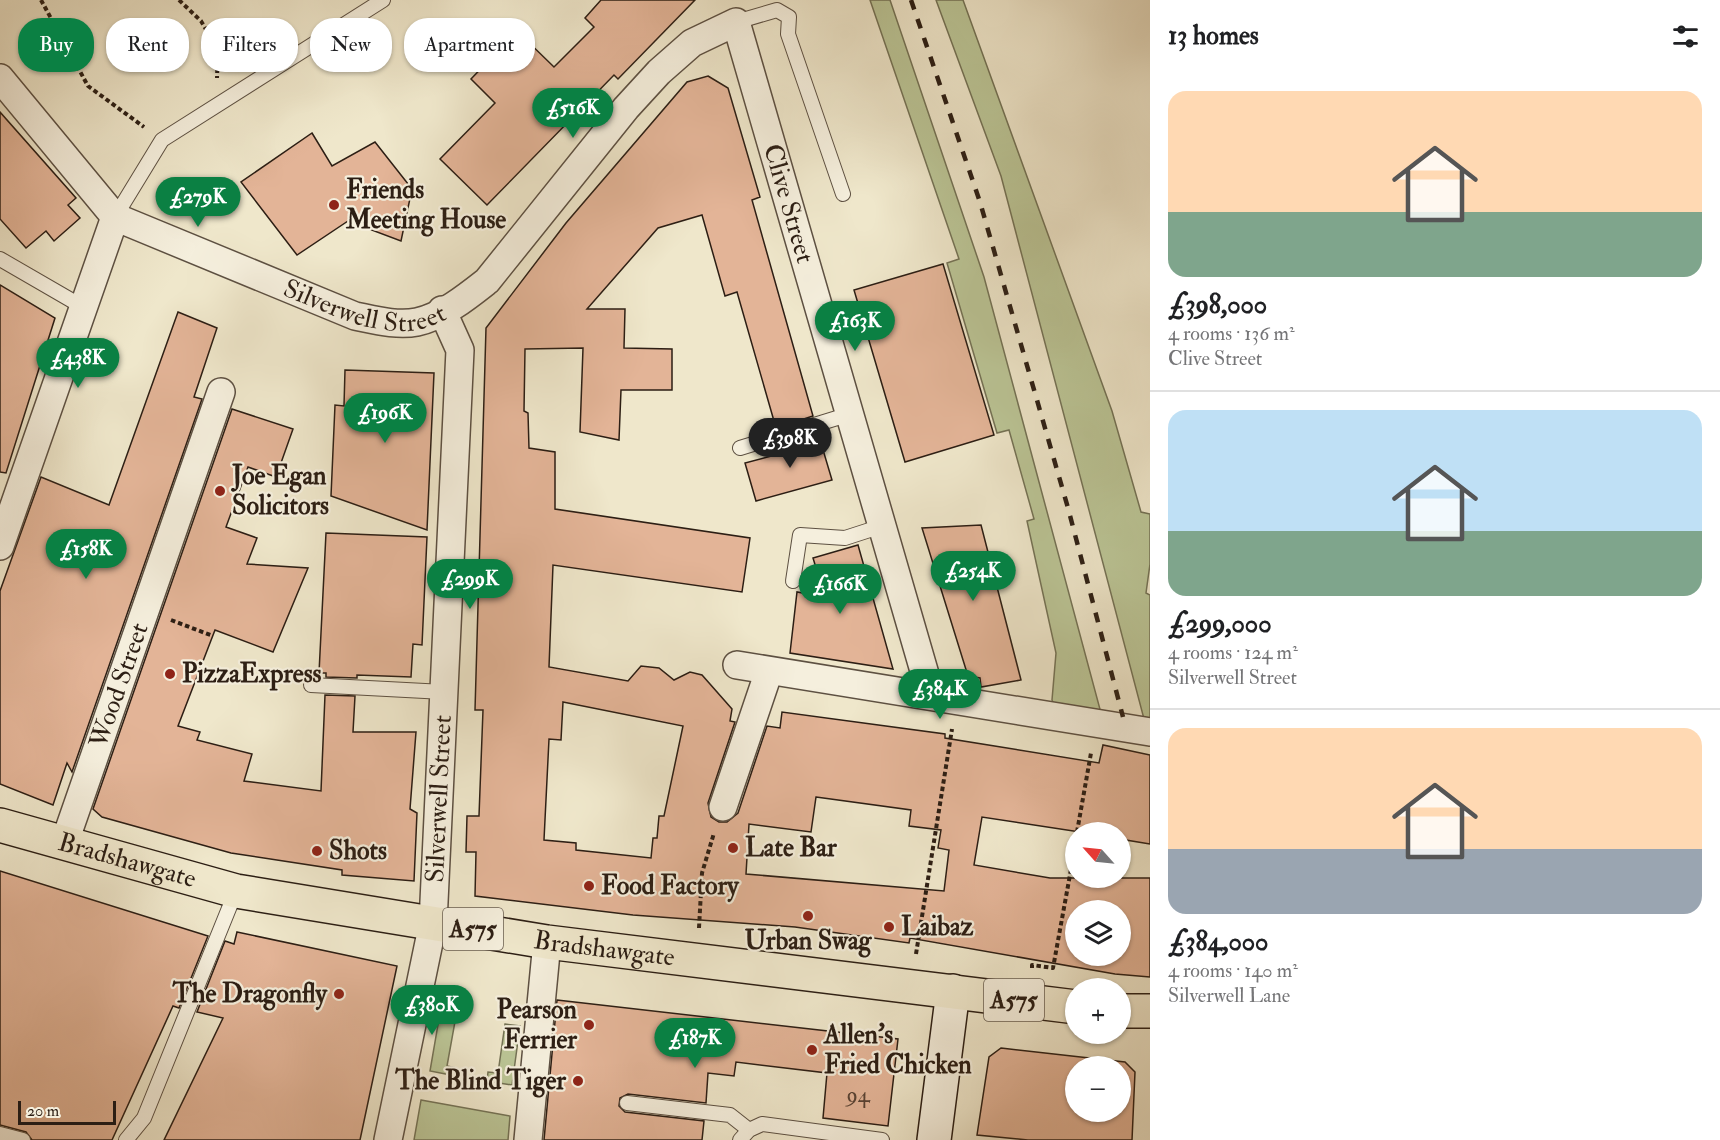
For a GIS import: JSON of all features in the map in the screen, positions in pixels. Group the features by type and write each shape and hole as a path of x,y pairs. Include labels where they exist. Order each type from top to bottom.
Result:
{"main road":[{"name":"Bradshawgate","path":"0,825 236,891 547,942 1065,1005"},
{"path":"934,1140 953,991"},
{"path":"1131,1011 1150,1011"}],"street":[{"path":"442,310 465,298 487,281 626,108 659,72 692,43 736,22"},
{"name":"Clive Street","path":"736,22 882,526 943,697"},
{"name":"Silverwell Street","path":"0,78 114,217 355,316 387,323 417,322 442,310 460,350 433,923 388,1140"},
{"path":"0,546 114,217"},
{"name":"Wood Street","path":"64,844 221,392"},
{"path":"737,665 1150,732"},
{"path":"723,807 769,672"},
{"path":"528,1140 547,942"}],"lane":[{"path":"114,217 162,140 383,0"},
{"path":"736,22 777,10 789,16 788,34 843,194"},
{"path":"0,259 83,307"},
{"path":"740,448 850,414"},
{"path":"793,580 800,535 845,538 882,526"},
{"path":"311,685 444,692"},
{"path":"126,1140 144,1118 236,891"},
{"path":"627,1103 730,1115 745,1135 762,1124 882,1140"},
{"path":"0,1134 23,1140"}],"path":[{"path":"41,0 88,86 162,140"},
{"path":"179,0 201,21 218,50 218,104"},
{"path":"145,611 213,636"},
{"path":"908,952 918,954 952,728 943,697"},
{"path":"1079,822 1096,723"},
{"path":"696,961 702,873 723,807"},
{"path":"1028,1001 1032,965 1053,968 1068,888"}],"green space":[{"path":"870,0 890,0 984,277 1101,713 1054,705 1052,700 1056,653 1027,521 1034,519 1009,430 997,433 947,263 959,259"},
{"path":"936,0 963,0 1112,411 1141,512 1150,514 1150,564 1146,593 1150,595 1150,721 1144,719 1001,176"},
{"path":"440,1013 456,1016 447,1066 457,1068 456,1076 430,1071"},
{"path":"505,1024 520,1026 512,1085 487,1081 488,1072 498,1073"},
{"path":"421,1100 510,1116 508,1140 414,1140"}],"building":[{"path":"601,0 695,0 618,79 614,75 487,205 440,159 495,103 471,79 478,72 535,72 535,49 554,67 594,27 585,18"},
{"path":"708,76 728,88 760,197 752,200 813,416 776,428 737,292 725,296 702,215 658,228 587,309 625,309 624,348 672,349 672,390 621,390 619,440 580,432 583,348 525,349 524,411 528,413 529,448 555,452 555,509 750,538 742,592 553,565 549,667 628,681 641,666 659,668 674,680 690,672 702,675 732,709 730,721 735,722 708,803 711,817 719,822 727,822 738,813 767,726 780,728 782,712 945,734 945,738 1099,763 1103,745 1150,755 1150,844 1131,841 1131,822 1065,822 1065,830 982,817 974,865 1050,878 1065,878 1065,888 1131,888 1131,878 1150,878 1150,977 1069,966 1131,966 1131,900 1065,900 1065,965 910,938 909,943 795,927 633,915 475,896 476,852 466,852 467,816 479,816 483,710 475,710 486,328 566,223 687,82","holes":["563,702 683,726 664,816 659,816 657,838 653,838 651,858 576,850 576,843 544,840 549,739 561,740","816,797 911,810 909,826 941,830 938,848 949,850 944,891 746,874 749,824 811,832"]},
{"path":"0,112 76,198 68,205 80,218 54,241 46,231 26,248 0,219"},
{"name":"Friends Meeting House","path":"312,133 332,166 375,142 412,189 401,241 348,221 297,255 241,182"},
{"path":"943,264 994,435 905,462 854,290"},
{"path":"0,285 55,318 6,473 0,472"},
{"path":"178,312 217,328 194,397 202,399 72,772 67,763 53,805 0,784 0,591 41,477 109,505"},
{"path":"345,370 434,373 427,530 331,496 335,405 344,406"},
{"path":"232,409 293,429 276,477 248,467 226,527 257,538 247,564 308,568 273,652 215,630 178,726 200,732 197,740 252,754 244,781 321,791 325,695 355,696 353,732 416,732 410,809 417,813 414,881 342,875 342,870 231,853 102,817 93,809"},
{"path":"818,433 832,480 756,501 745,463 783,453 781,445"},
{"path":"981,525 1021,680 981,687 980,678 968,676 922,528"},
{"path":"326,533 427,537 422,645 413,644 411,677 357,675 357,678 326,677 326,673 319,673"},
{"path":"858,545 893,669 790,653 797,592 825,597 813,558"},
{"path":"0,871 208,936 179,1008 173,1006 112,1140 32,1140 26,1132 0,1125"},
{"path":"237,932 397,966 360,1140 164,1140 223,1018 197,1012 225,941 234,944"},
{"path":"557,1000 898,1039 888,1126 823,1118 827,1073 736,1062 734,1076 708,1073 706,1103 628,1094 620,1098 619,1106 625,1112 704,1121 702,1140 544,1140"},
{"path":"1001,1048 1072,1056 1065,1056 1065,1122 1131,1122 1131,1068 1135,1072 1132,1140 1028,1140 977,1135 989,1057"}],"railway":[{"path":"911,0 980,202 1068,508 1123,717"}],"place":[{"name":"Friends Meeting House","path":"334,205"},
{"name":"Joe Egan Solicitors","path":"220,491"},
{"name":"PizzaExpress","path":"170,674"},
{"name":"Late Bar","path":"733,848"},
{"name":"Shots","path":"317,851"},
{"name":"Food Factory","path":"589,886"},
{"name":"Urban Swag","path":"808,916"},
{"name":"Laibaz","path":"889,927"},
{"name":"The Dragonfly","path":"339,994"},
{"name":"Pearson Ferrier","path":"589,1025"},
{"name":"Allen's Fried Chicken","path":"812,1050"},
{"name":"The Blind Tiger","path":"578,1081"}]}
